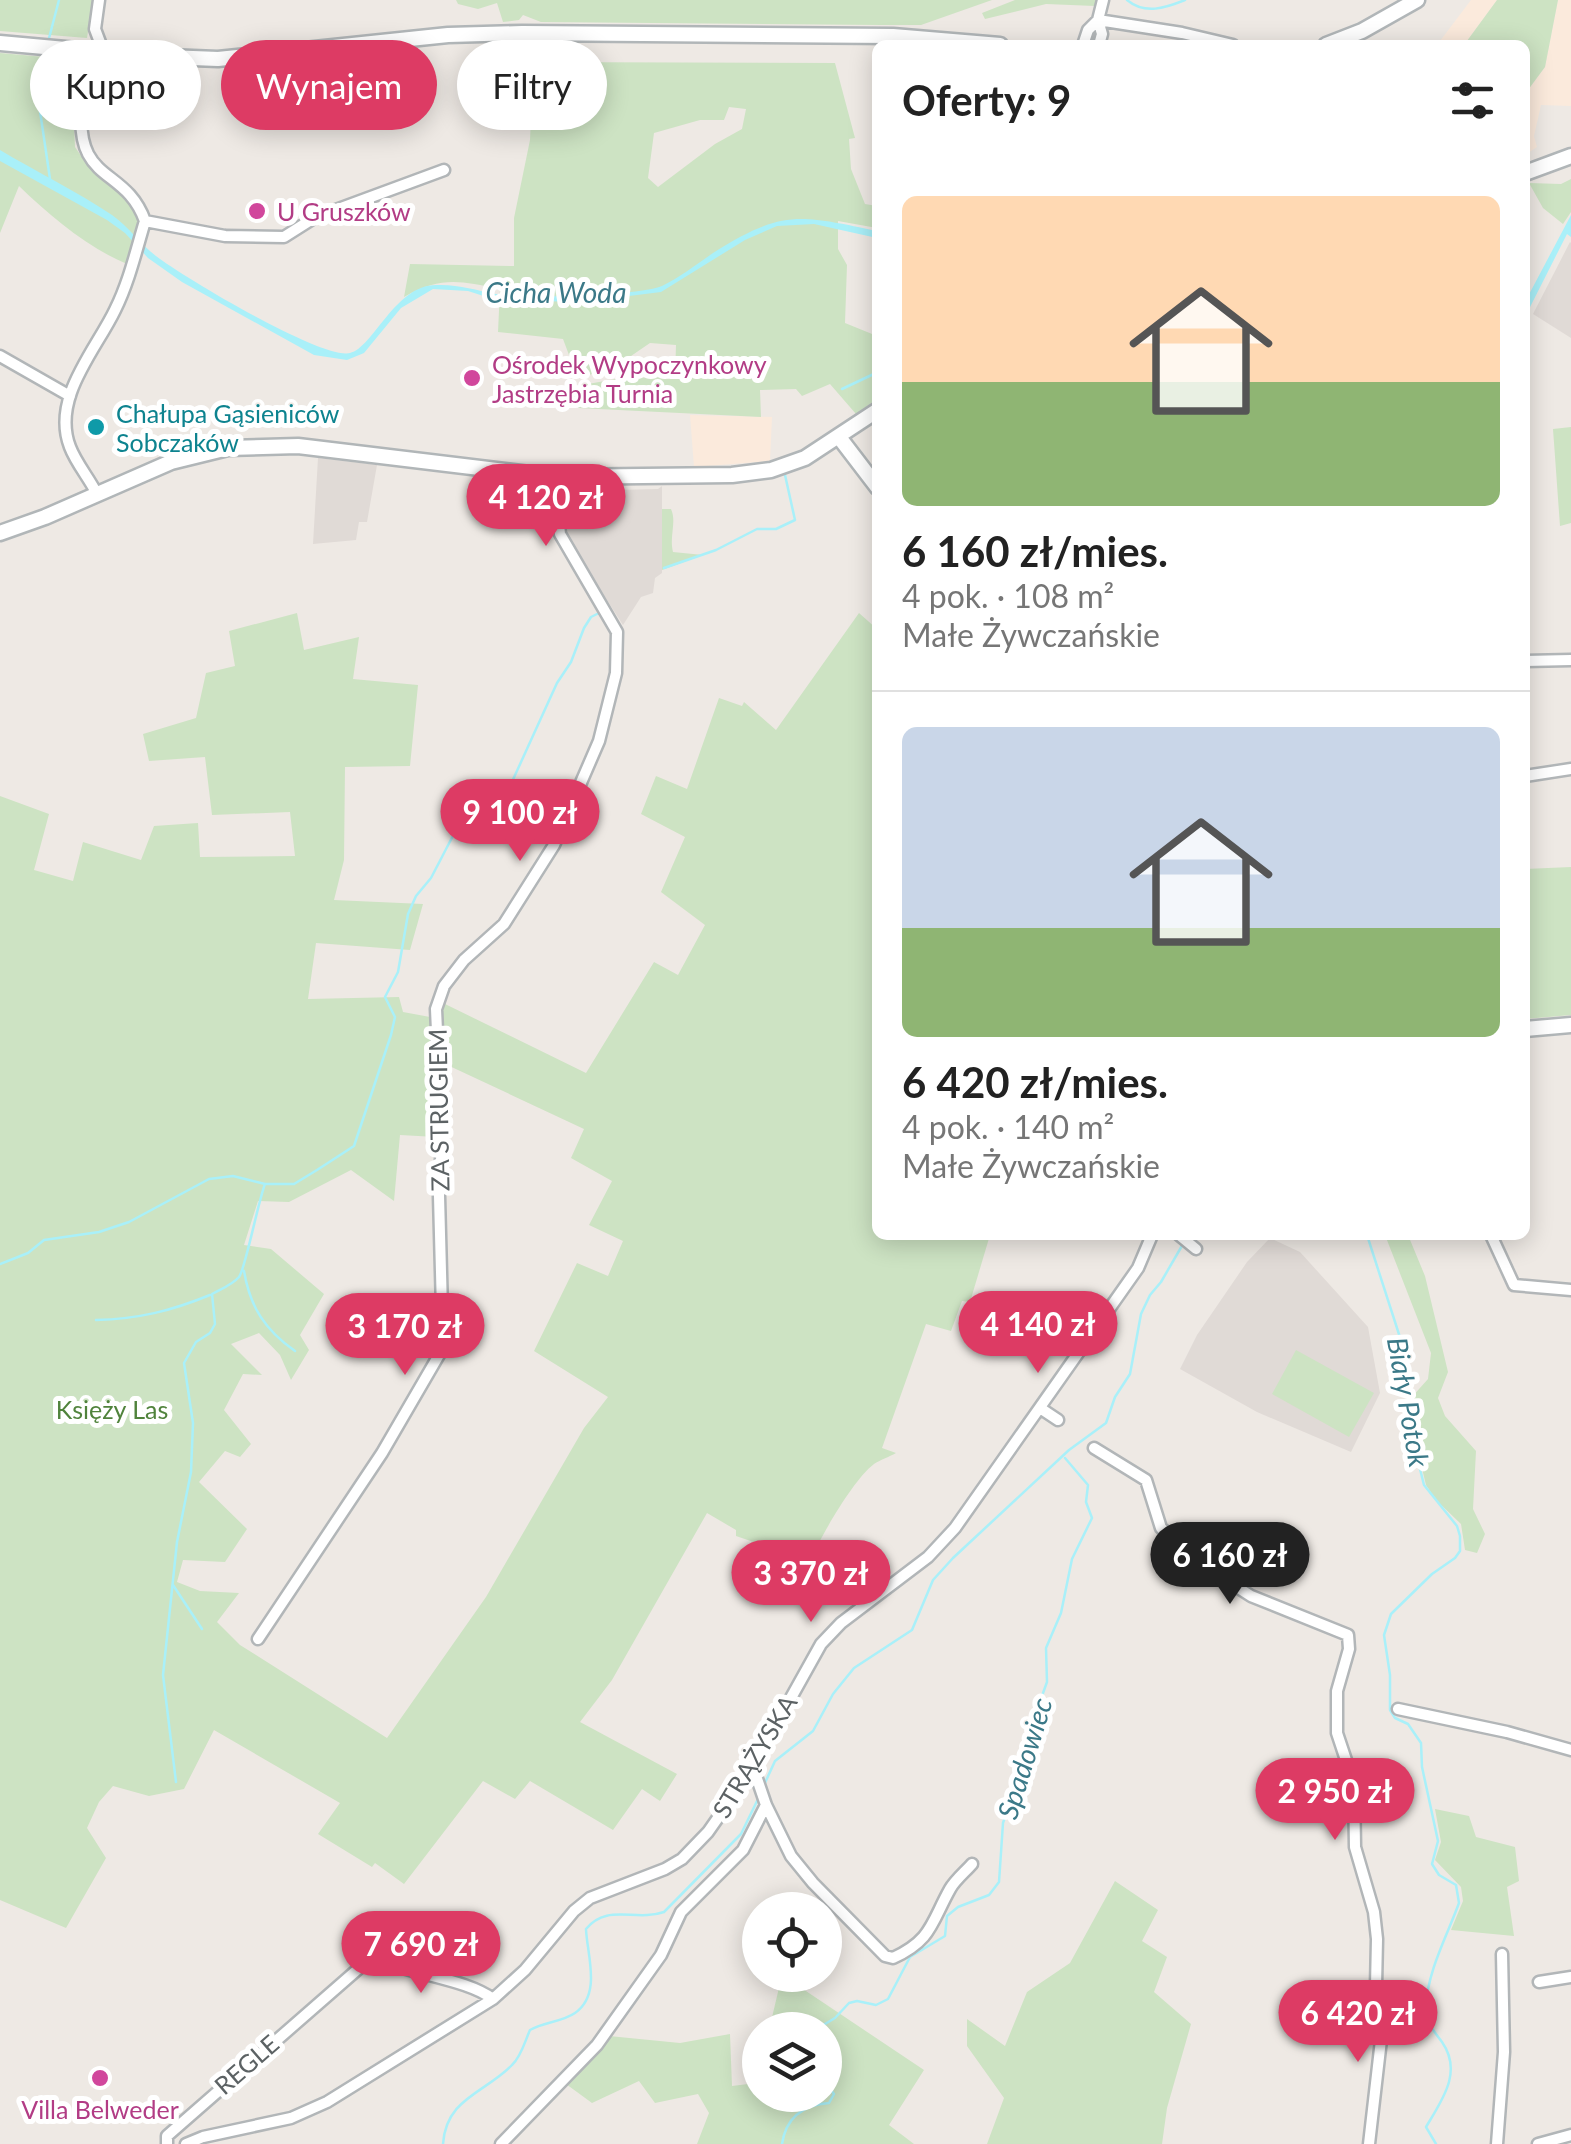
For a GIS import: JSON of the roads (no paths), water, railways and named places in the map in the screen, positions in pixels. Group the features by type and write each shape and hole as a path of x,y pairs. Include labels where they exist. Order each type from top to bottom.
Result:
{"street":[{"path":"95,40 98,0"},
{"path":"1085,40 1098,20 1103,0"},
{"path":"1339,40 1417,0"},
{"path":"1098,20 1211,40"},
{"path":"1098,20 1102,28 1100,40"},
{"path":"201,58 381,40 522,33 893,36 941,40"},
{"path":"0,43 30,46"},
{"path":"81,130 85,151 140,208 144,226 115,310 70,396 70,446 97,494"},
{"path":"1530,170 1571,156"},
{"path":"144,226 224,236 284,237 332,211 444,170"},
{"path":"0,356 70,396"},
{"path":"0,533 176,460 220,449 298,446 570,477 750,474 794,462 872,414"},
{"path":"839,437 872,480"},
{"name":"ZA STRUGIEM","path":"258,1639 382,1453 443,1348 439,1196 442,1142 436,1009 444,986 464,960 504,924 534,880 570,812 599,741 616,672 617,632 560,534 558,515 570,477"},
{"path":"1530,661 1571,660"},
{"path":"1530,775 1571,769"},
{"path":"1530,1029 1571,1025"},
{"name":"STRĄŻYSKA","path":"186,2144 309,2111 493,1999 525,1970 585,1902 608,1889 665,1869 689,1854 753,1767 821,1644 944,1542 1138,1268 1150,1240"},
{"path":"1186,1240 1196,1248"},
{"path":"1492,1240 1514,1286 1571,1290"},
{"path":"1040,1408 1058,1420"},
{"path":"1094,1448 1146,1480 1161,1528 1226,1580 1252,1596 1348,1634 1350,1649 1338,1691 1338,1734 1354,1784 1355,1847 1374,1912 1377,1939 1381,2040 1369,2144"},
{"path":"1398,1709 1571,1750"},
{"path":"753,1767 791,1856 886,1956 893,1958 921,1942 937,1920 951,1886 972,1864"},
{"path":"501,2144 597,2045 661,1954 681,1912 743,1850 765,1802"},
{"path":"1497,2144 1504,2052 1502,1954"},
{"name":"REGLE","path":"167,2144 167,2136 195,2108 373,1956 398,1968 480,1991 493,1999"},
{"path":"1539,1982 1571,1977"},
{"path":"1538,2144 1571,2135"}],"water":[{"path":"0,150 112,215 156,256 194,281 283,331 335,352 359,349 397,305 421,288 452,285 530,296 606,294 662,286 737,239 775,222 809,219 872,230 872,237 814,224 777,226 745,240 661,292 581,302 496,300 468,291 433,289 401,308 364,353 347,360 314,355 182,282 148,258 107,220 0,161"},
{"path":"1571,215 1571,237 1567,234 1530,307 1530,293"}],"waterway":[{"path":"49,40 59,0"},
{"path":"1127,0 1148,9 1185,0"},
{"path":"43,130 50,179"},
{"path":"842,389 872,375"},
{"path":"664,568 716,550 757,529 776,529 795,520 785,475"},
{"path":"0,1264 28,1253 44,1240 99,1232 129,1222 209,1179 233,1176 265,1184 294,1184 354,1146 391,1035 395,1017 385,997 398,972 408,914 416,896 431,878 457,828 506,795 584,628 599,613"},
{"path":"176,1782 163,1675 177,1542 191,1472 193,1423 184,1363 196,1342 210,1333 215,1324 212,1294 242,1272 265,1184"},
{"name":"Biały Potok","path":"1369,1240 1406,1356 1410,1429 1424,1485 1457,1526 1460,1536 1460,1551 1455,1558 1432,1574 1391,1614 1384,1635 1390,1710 1395,1718 1408,1724 1421,1743 1422,1767 1438,1841 1432,1864 1439,1875 1456,1885 1459,1903 1427,1994 1427,2017 1451,2064 1448,2086 1426,2127 1436,2144"},
{"path":"764,1785 775,1761 813,1731 833,1694 854,1668 912,1630 933,1580 953,1558 1069,1450 1106,1423 1115,1397 1130,1374 1141,1314 1183,1244"},
{"path":"244,1271 260,1317 295,1351"},
{"path":"96,1320 154,1313 210,1295"},
{"name":"Spadowiec","path":"841,2012 849,2003 876,2005 888,1999 910,1957 945,1936 947,1916 958,1907 989,1895 999,1882 1003,1823 1047,1682 1046,1648 1061,1613 1072,1559 1092,1518 1086,1502 1088,1485 1065,1458"},
{"path":"173,1585 202,1629"},
{"path":"443,2144 451,2116 515,2062 530,2030 570,2016 583,2005 591,1985 586,1929 594,1921 612,1915 664,1912 741,1834 759,1797"},
{"name":"Spadowiec","path":"782,2144 787,2126 800,2112"}],"place":[{"name":"U Gruszków","path":"257,211"},
{"name":"Ośrodek Wypoczynkowy Jastrzębia Turnia","path":"472,378"},
{"name":"Chałupa Gąsieniców Sobczaków","path":"96,427"},
{"name":"Villa Belweder","path":"100,2078"}],"water label":[{"name":"Cicha Woda","path":"556,292"}],"park label":[{"name":"Księży Las","path":"112,1409"}]}
